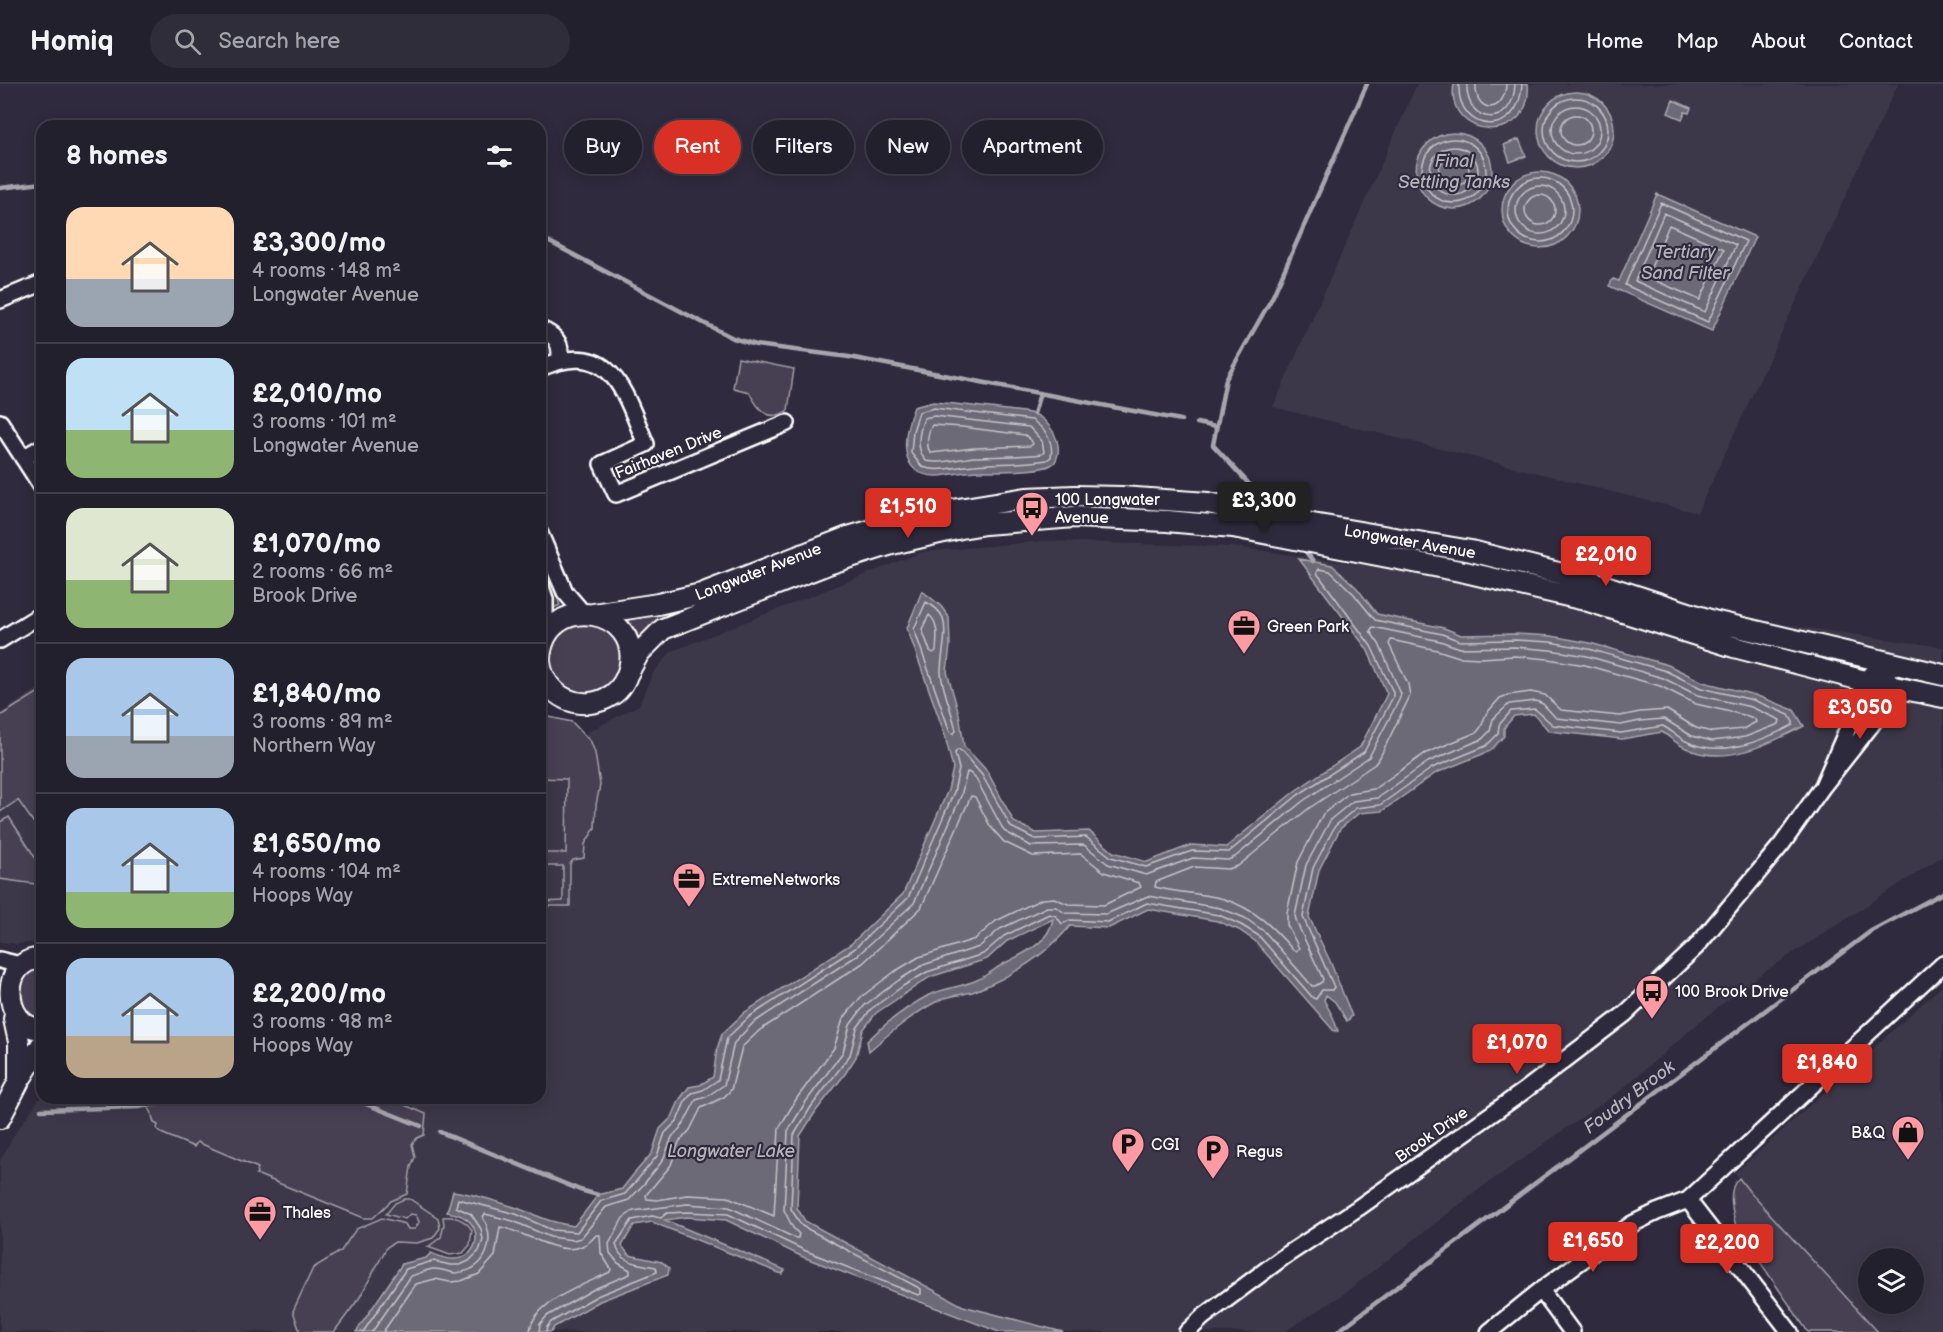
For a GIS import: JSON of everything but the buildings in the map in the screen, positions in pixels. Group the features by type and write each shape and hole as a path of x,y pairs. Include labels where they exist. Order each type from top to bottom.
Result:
{"street":[{"path":"0,300 36,285"},
{"path":"546,332 555,337 560,344 559,360"},
{"name":"Fairhaven Drive","path":"546,365 559,360 584,358 597,362 621,387 646,444 602,464 616,494 787,423"},
{"path":"0,422 5,440 23,458 36,478"},
{"path":"23,458 36,450"},
{"name":"Longwater Avenue","path":"588,613 658,604 701,594 848,537 900,522 982,504 1026,498 1075,496 1173,500 1236,508 1301,522 1470,551 1590,581 1713,621 1943,675"},
{"name":"Longwater Avenue","path":"627,675 639,653 663,629 828,564 927,535 985,524 1074,517 1233,527 1465,572 1585,600 1734,647 1865,681 1943,698"},
{"path":"546,548 565,592 588,613 614,624 627,639 630,657 627,675 617,691 598,702 576,703 557,694 546,682"},
{"path":"546,641 561,620 571,615 588,613"},
{"path":"0,640 36,618"},
{"path":"1882,662 1891,687"},
{"name":"Brook Drive","path":"1822,786 1854,714 1865,681 1882,662"},
{"name":"Brook Drive","path":"1187,1332 1203,1317 1282,1258 1358,1208 1524,1091 1625,1014 1703,938 1782,844 1822,786 1872,724 1887,701 1891,687"},
{"path":"546,702 563,698"},
{"path":"0,960 36,960"},
{"path":"19,1081 19,1042 6,1005 4,990 13,971 36,960"},
{"path":"1489,1332 1541,1290 1632,1224 1688,1200 1943,964"},
{"path":"6,1005 23,1025 36,1028"},
{"path":"0,1118 36,1054"},
{"path":"1688,1200 1790,1332"},
{"path":"1541,1290 1572,1332"}],"shaded area":[{"path":"1417,84 1898,84 1697,513 1273,407"},
{"path":"738,358 794,369 788,410 775,415 764,413 749,392 733,388"},
{"path":"1067,500 1068,509 1022,512 671,615 658,623 639,643 637,633 626,617 887,530"},
{"name":"Green Park","path":"1044,541 1235,547 1943,647 1943,856 1758,976 1701,1021 1620,1091 1485,1185 1341,1296 1284,1332 0,1332 0,1161 15,1133 36,1103 546,1104 546,732 575,739 639,705 653,673 672,651 922,552"},
{"path":"546,569 560,605 549,610 546,597"},
{"path":"585,623 605,629 615,639 621,659 615,679 605,689 585,695 565,689 555,679 549,659 555,639 565,629"},
{"path":"36,690 36,942 0,942 0,713"},
{"path":"36,694 36,826 18,800 0,812 0,716"},
{"path":"546,716 572,722 591,742 600,785 595,828 585,844 584,858 573,860 570,864 570,906 546,906 546,902 563,901 563,866 546,866 546,853 566,853 567,779 546,778"},
{"path":"9,817 36,859 36,884 0,879 0,822"},
{"path":"36,966 36,1019 15,1006 21,971"},
{"path":"1943,985 1943,1332 1878,1332 1862,1314 1924,1314 1924,1248 1858,1248 1858,1310 1735,1173"},
{"path":"145,1104 402,1104 426,1114 424,1135 412,1144 415,1157 407,1194 391,1201 373,1218 364,1218 256,1174 258,1168 197,1142 194,1147 161,1133 157,1129 158,1125 154,1123 151,1111"},
{"path":"1739,1178 1858,1310 1858,1314 1862,1314 1878,1332 1808,1332 1736,1227 1732,1208 1735,1183"},
{"path":"410,1199 438,1218 440,1228 433,1238 417,1243 395,1242 387,1247 360,1297 334,1332 300,1332 293,1311 313,1268 341,1251 356,1229 382,1218 405,1224 408,1229 415,1229 419,1222 416,1215 410,1214 405,1219 386,1214 395,1203"},
{"path":"443,1217 459,1219 472,1230 470,1245 463,1253 450,1255 428,1247 441,1237"}],"water":[{"name":"Final Settling Tanks","path":"1454,84 1528,84 1526,104 1518,118 1505,126 1489,129 1475,125 1462,117 1455,103"},
{"name":"Final Settling Tanks","path":"1576,92 1590,95 1603,103 1611,116 1614,130 1611,144 1603,157 1590,165 1576,168 1562,165 1549,157 1541,144 1538,130 1541,116 1549,103 1562,95"},
{"path":"1673,100 1691,108 1689,113 1685,112 1682,119 1668,113"},
{"name":"Final Settling Tanks","path":"1454,133 1468,136 1481,144 1489,157 1492,171 1489,185 1481,198 1468,206 1454,209 1440,206 1427,198 1419,185 1416,171 1419,157 1427,144 1440,136"},
{"path":"1519,139 1526,156 1510,162 1504,145"},
{"name":"Final Settling Tanks","path":"1540,172 1554,175 1567,183 1575,196 1578,210 1575,224 1567,237 1554,245 1540,248 1526,245 1513,237 1505,224 1502,210 1505,196 1513,183 1526,175"},
{"name":"Tertiary Sand Filter","path":"1657,194 1755,237 1712,331 1609,286 1613,279 1619,281"},
{"path":"933,402 1023,412 1037,416 1046,422 1057,440 1057,459 1051,465 1037,469 974,471 938,476 924,474 909,462 906,452 907,429 914,407"},
{"name":"Longwater Lake","path":"1299,559 1332,565 1357,588 1377,614 1444,628 1461,635 1551,636 1590,643 1668,665 1703,682 1755,695 1794,710 1804,726 1746,751 1716,755 1686,748 1662,732 1622,739 1549,731 1534,714 1514,716 1504,728 1504,736 1490,751 1436,773 1382,811 1359,813 1340,829 1319,870 1309,917 1352,1016 1347,1021 1335,1002 1326,995 1324,1000 1338,1031 1334,1031 1255,941 1239,930 1217,921 1148,909 1109,928 1070,926 1039,956 1014,972 975,991 944,998 931,1004 869,1051 867,1041 904,1010 929,995 977,980 1030,950 1047,934 1053,919 1007,941 987,959 930,977 876,1013 863,1030 856,1057 800,1136 797,1208 805,1221 963,1306 1063,1332 999,1332 803,1257 726,1220 687,1217 665,1220 785,1270 782,1274 652,1222 634,1225 622,1246 629,1255 662,1262 669,1268 668,1275 600,1301 554,1327 551,1332 356,1332 402,1264 426,1258 431,1253 448,1259 462,1258 473,1249 476,1236 471,1223 461,1216 447,1212 453,1191 485,1198 551,1221 574,1226 598,1195 622,1189 652,1153 660,1129 672,1117 680,1099 689,1087 700,1085 713,1077 717,1049 722,1034 745,1012 851,944 903,894 948,790 953,768 944,732 907,628 922,591 940,605 949,617 950,645 947,672 959,714 964,746 987,771 1014,822 1036,833 1089,831 1113,852 1147,862 1191,845 1226,847 1295,791 1360,747 1387,694 1367,649"}],"waterway":[{"path":"1273,510 1213,445 1226,379 1272,298 1367,84"},
{"path":"0,188 36,184"},
{"path":"546,240 733,338 756,345 849,357 1181,420"},
{"path":"1034,414 1040,393"},
{"path":"1197,423 1216,427"},
{"path":"1302,547 1313,561"},
{"name":"Foudry Brook","path":"1337,1332 1871,931 1943,893"},
{"path":"41,1110 138,1107 157,1104"},
{"path":"366,1104 421,1126"},
{"path":"440,1132 580,1190 598,1195"}],"place":[{"name":"100 Longwater Avenue","path":"1032,537"},
{"name":"Green Park","path":"1244,655"},
{"name":"ExtremeNetworks","path":"689,908"},
{"name":"100 Brook Drive","path":"1652,1020"},
{"name":"B&Q","path":"1908,1161"},
{"name":"CGI","path":"1128,1173"},
{"name":"Regus","path":"1213,1180"},
{"name":"Thales","path":"260,1241"}]}
